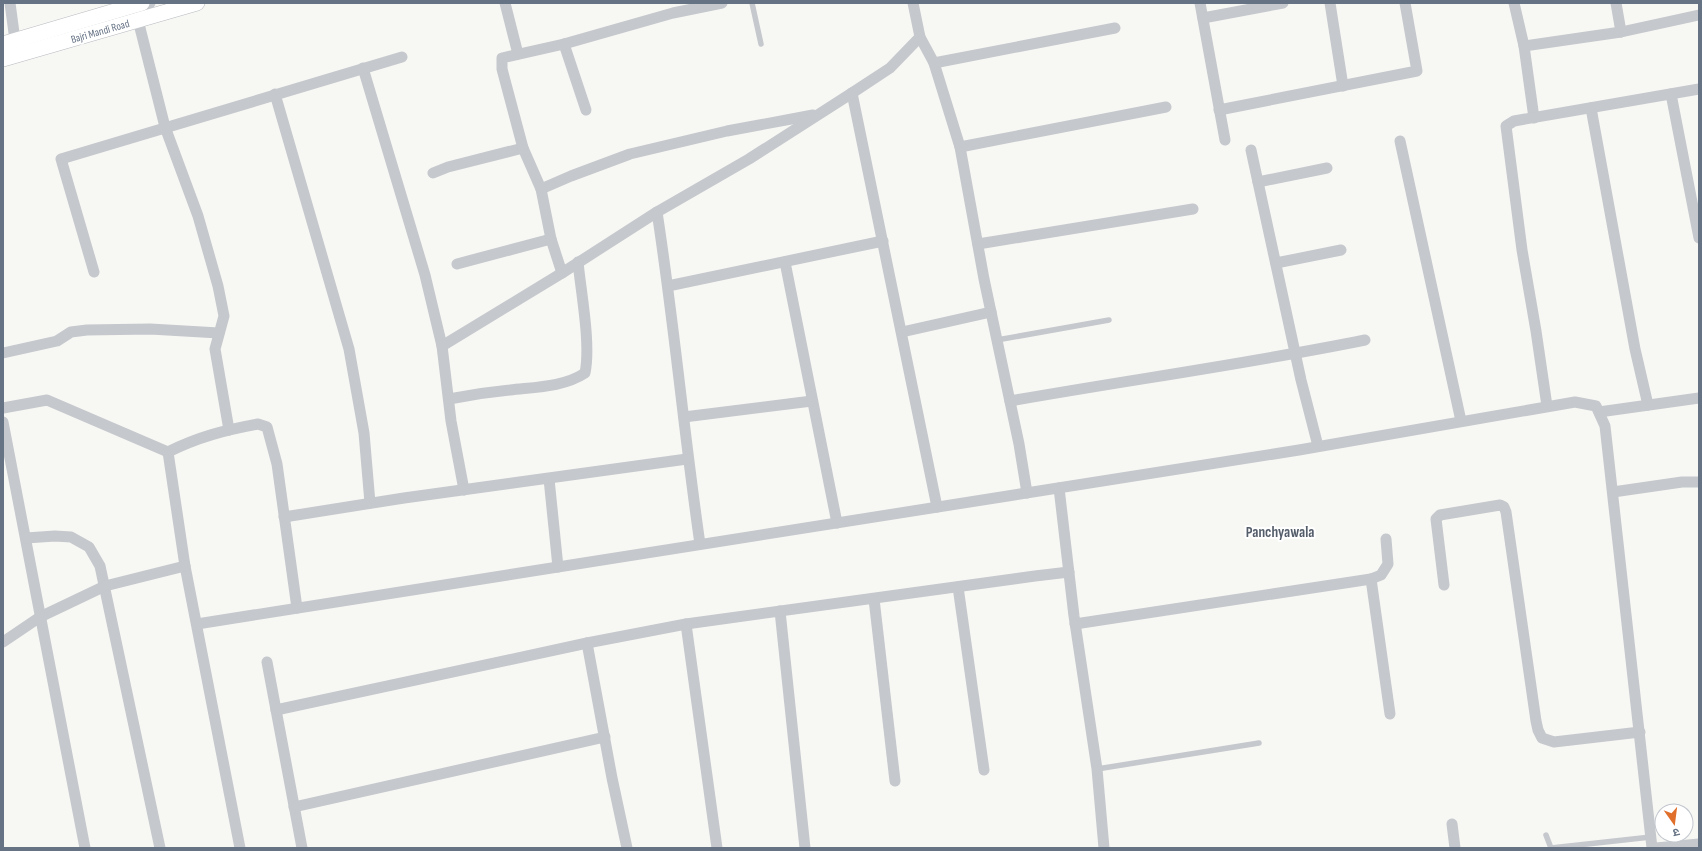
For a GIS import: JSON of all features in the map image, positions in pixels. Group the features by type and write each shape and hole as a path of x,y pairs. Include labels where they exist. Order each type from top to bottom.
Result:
{"street":[{"path":"10,3 12,47 142,3"},
{"path":"150,3 138,20 165,127 198,216 218,286 224,316 215,349 229,430"},
{"name":"Bajri Mandi Road","path":"3,59 12,47 138,20 197,3"},
{"path":"505,3 518,54"},
{"path":"562,273 551,239 541,189 523,148 502,69 502,58 564,44 672,8 722,3"},
{"path":"913,3 920,37 934,63 960,147 1027,493"},
{"path":"1200,3 1225,140"},
{"path":"1203,18 1283,3"},
{"path":"1330,3 1343,86"},
{"path":"1219,110 1417,71 1405,3"},
{"path":"1514,3 1524,46 1534,118"},
{"path":"1616,3 1621,32"},
{"path":"1524,46 1621,32 1699,15"},
{"path":"934,63 1115,28"},
{"path":"442,346 562,273 657,212 749,159 820,114 890,68 920,37"},
{"path":"564,44 586,110"},
{"path":"94,272 61,160 165,127 402,57"},
{"path":"363,68 425,275 442,346 464,490"},
{"path":"1547,406 1522,250 1506,126 1514,121 1699,89"},
{"path":"852,93 937,507"},
{"path":"275,94 349,349 364,433 370,503"},
{"path":"1671,94 1699,238"},
{"path":"960,147 1166,107"},
{"path":"1591,108 1634,341 1648,405"},
{"path":"541,189 630,154 727,131 820,114"},
{"path":"1400,141 1462,421"},
{"path":"434,173 448,167 523,148"},
{"path":"1251,150 1318,446"},
{"path":"1258,182 1327,168"},
{"path":"978,244 1193,208"},
{"path":"657,212 668,286 684,417 687,460 700,544"},
{"path":"457,264 551,239"},
{"path":"668,286 883,241"},
{"path":"1276,263 1342,250"},
{"path":"449,399 556,384 575,379 585,373 587,362 586,336 578,262"},
{"path":"785,262 837,523"},
{"path":"902,332 991,312"},
{"path":"3,353 57,341 71,332 87,330 150,329 220,333"},
{"path":"1010,401 1296,354 1365,340"},
{"path":"1599,412 1699,398"},
{"path":"3,408 47,400 168,452 190,441 229,430 258,424 267,427 277,464 297,608"},
{"path":"684,417 812,401"},
{"path":"197,624 1059,488 1318,446 1574,402 1596,406 1605,426 1652,842"},
{"path":"3,422 85,848"},
{"path":"168,452 185,566 240,848"},
{"path":"284,516 687,460"},
{"path":"549,479 558,567"},
{"path":"1612,492 1682,482 1699,482"},
{"path":"1059,488 1075,624 1097,770 1104,848"},
{"path":"1444,585 1436,519 1440,515 1500,505 1504,507 1506,512 1536,721 1542,738 1554,742 1640,732"},
{"path":"26,538 55,536 71,537 89,547 100,566 160,848"},
{"path":"1075,624 1371,579 1381,575 1388,564 1386,538"},
{"path":"3,642 40,617 105,586 185,566"},
{"path":"276,710 587,643 686,624 1069,572"},
{"path":"1371,579 1390,714"},
{"path":"958,587 984,770"},
{"path":"874,599 895,781"},
{"path":"780,611 805,848"},
{"path":"686,624 717,848"},
{"path":"587,643 627,848"},
{"path":"267,662 302,848"},
{"path":"294,807 605,737"},
{"path":"1452,824 1455,848"},
{"path":"1656,848 1699,844"}],"lane":[{"path":"752,3 761,44"},
{"path":"997,340 1109,320"},
{"path":"1097,770 1259,743"},
{"path":"1546,835 1551,848 1652,842"}],"district":[{"name":"Panchyawala","path":"1280,532"}]}
